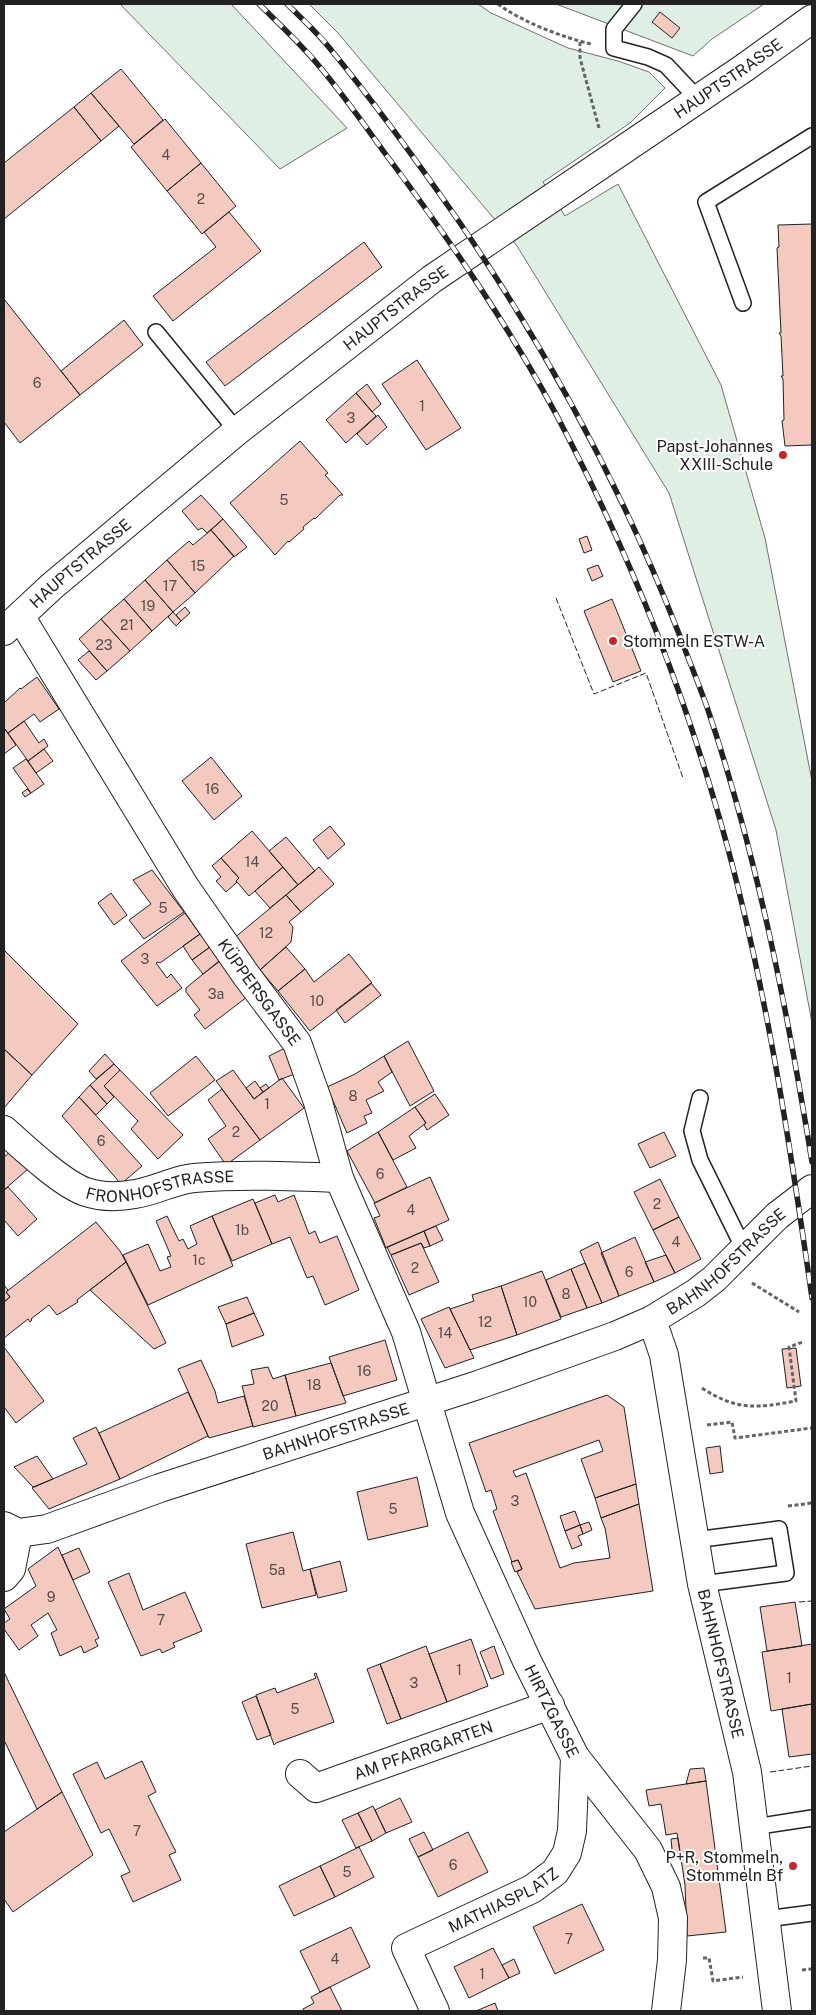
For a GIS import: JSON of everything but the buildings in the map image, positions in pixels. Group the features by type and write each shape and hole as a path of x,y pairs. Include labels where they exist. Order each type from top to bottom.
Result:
{"street":[{"name":"HAUPTSTRASSE","path":"12,624 51,587 237,431 432,279 744,68 812,19"},
{"name":"KÜPPERSGASSE","path":"12,624 185,887 246,975 297,1043 316,1094 339,1178 406,1332 427,1401"},
{"name":"FRONHOFSTRASSE","path":"4,1130 21,1146 69,1183 86,1192 110,1197 135,1194 191,1178 231,1176 339,1178"},
{"name":"BAHNHOFSTRASSE","path":"11,1530 47,1529 200,1474 427,1401 615,1336 652,1320 696,1293 714,1279 777,1216 805,1194"},
{"name":"BAHNHOFSTRASSE","path":"652,1320 664,1355 702,1584 747,1772 777,2011"},
{"name":"HIRTZGASSE","path":"427,1401 460,1513 527,1661 575,1757 648,1850 666,1887 673,1918 672,1960 666,2011"},
{"path":"4,1577 11,1569 11,1530"},
{"name":"AM PFARRGARTEN","path":"300,1774 316,1788 550,1706"},
{"name":"MATHIASPLATZ","path":"435,2011 406,1948 532,1888 555,1872 567,1853 572,1832 575,1757"}],"lane":[{"path":"634,4 614,29 614,48 648,57 666,65 697,98"},
{"path":"743,303 706,202 812,136"},
{"path":"156,332 237,431"},
{"path":"700,1098 692,1132 700,1160 744,1249"},
{"path":"695,1540 779,1529 786,1573 702,1584"},
{"path":"754,1826 812,1818"},
{"path":"766,1919 812,1912"}],"path":[{"path":"498,4 526,20 580,42 614,48"},
{"path":"580,42 580,58 607,159"},
{"path":"745,1278 799,1312"},
{"path":"669,1385 691,1382 712,1395 735,1405 747,1407 796,1401 789,1347 803,1342"},
{"path":"702,1426 732,1422 735,1438 812,1428"},
{"path":"700,1959 709,1958 713,1981 733,1979"}],"green space":[{"path":"120,4 231,4 347,128 280,169"},
{"path":"309,4 478,4 491,13 568,48 618,61 649,72 665,88 630,123 543,182 565,216 618,184 721,385 765,538 812,781 812,1023 776,830 669,493 517,246 338,33"},
{"path":"556,4 764,4 712,39 693,56"}],"railway":[{"path":"259,4 305,50 336,87 435,222 484,293 551,405 613,529 632,572 668,661 699,751 746,920 772,1045 812,1298"},
{"path":"287,4 322,39 365,93 460,223 553,371 608,474 633,526 657,580 704,698 741,819 756,875 781,989 812,1162"}],"fence":[{"path":"556,598 594,694 646,673 683,778"},
{"path":"799,1602 812,1601"},
{"path":"770,1772 812,1766"}],"place":[{"name":"Papst-Johannes XXIII-Schule","path":"783,455"},
{"name":"Stommeln ESTW-A","path":"613,641"},
{"name":"P+R, Stommeln, Stommeln Bf","path":"793,1866"}]}
